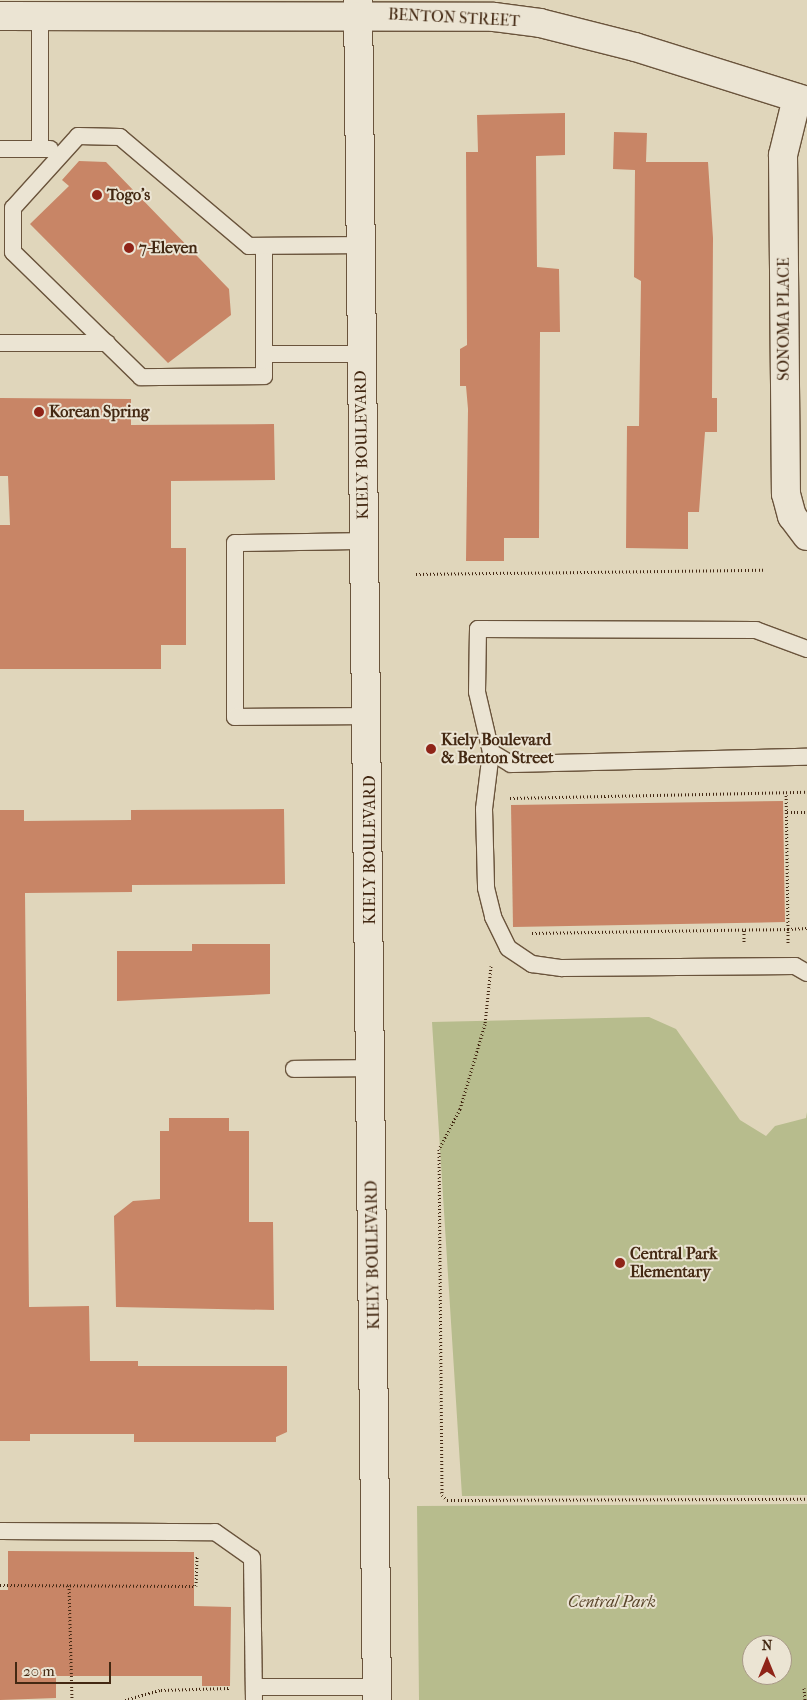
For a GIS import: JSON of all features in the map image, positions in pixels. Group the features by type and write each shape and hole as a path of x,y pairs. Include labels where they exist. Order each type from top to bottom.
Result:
{"main road":[{"name":"BENTON STREET","path":"0,16 359,7 540,23 802,99"},
{"name":"KIELY BOULEVARD","path":"359,7 361,354 363,541 368,716 377,1694"},
{"name":"SONOMA PLACE","path":"802,99 783,156 786,494 792,516 807,536"}],"lane":[{"path":"40,16 40,149"},
{"path":"264,246 264,376 141,377 7,252 13,208 78,136 120,137 249,246 361,245"},
{"path":"0,149 66,149"},
{"path":"0,343 106,343"},
{"path":"264,354 361,354"},
{"path":"363,541 235,543 234,718 368,716"},
{"path":"807,649 756,630 478,629 477,692 491,752 484,809 486,888 508,948 532,964 562,968 795,966 807,973"},
{"path":"491,752 511,764 807,757"},
{"path":"294,1069 371,1068"},
{"path":"0,1531 215,1532 252,1558 254,1694 377,1694"}],"path":[{"path":"416,574 765,570"},
{"path":"510,808 510,798 807,792"},
{"path":"786,793 788,929"},
{"path":"787,812 807,812"},
{"path":"528,933 807,928"},
{"path":"503,938 492,958 485,1024 460,1110 439,1149 442,1494 447,1500 807,1499"},
{"path":"0,1585 196,1586 198,1532"},
{"path":"69,1585 72,1700"},
{"path":"804,1688 804,1700"},
{"path":"125,1700 161,1690 254,1694"}],"green space":[{"path":"649,1017 676,1029 740,1120 766,1136 775,1126 806,1118 807,1112 807,1495 462,1496 432,1022"},
{"name":"Central Park","path":"807,1504 807,1700 419,1700 417,1506"}],"building":[{"path":"565,113 565,155 536,156 537,267 559,269 560,332 540,332 539,538 504,538 504,561 466,561 468,409 466,386 460,386 460,349 467,345 466,152 478,152 477,115"},
{"path":"614,132 647,133 646,162 708,162 713,238 712,398 717,398 717,432 705,432 699,512 688,512 688,549 626,548 627,426 639,426 641,281 634,277 635,170 613,169"},
{"path":"79,161 106,162 229,289 231,315 168,363 30,224 69,186 62,180"},
{"path":"0,398 131,399 131,425 274,424 275,480 171,481 171,548 186,548 186,645 161,645 161,669 0,669 0,525 10,525 8,476 0,476"},
{"path":"783,801 785,922 513,927 511,805"},
{"path":"284,809 285,884 132,885 132,892 25,893 29,1307 89,1306 90,1361 138,1361 138,1366 287,1366 287,1432 276,1437 276,1442 134,1442 134,1434 30,1434 30,1441 0,1441 0,810 24,810 24,821 131,820 131,810"},
{"path":"192,944 270,944 270,994 117,1001 117,951 192,951"},
{"path":"169,1118 229,1118 229,1131 249,1131 249,1222 273,1222 274,1310 116,1307 114,1216 133,1201 160,1199 160,1131 169,1131"},
{"path":"8,1551 194,1552 194,1606 231,1607 230,1686 202,1686 202,1676 56,1676 56,1698 0,1700 0,1590 8,1590"}],"place":[{"name":"Togo's","path":"97,195"},
{"name":"7-Eleven","path":"129,248"},
{"name":"Korean Spring","path":"39,412"},
{"name":"Kiely Boulevard & Benton Street","path":"431,749"},
{"name":"Central Park Elementary","path":"620,1263"}]}
